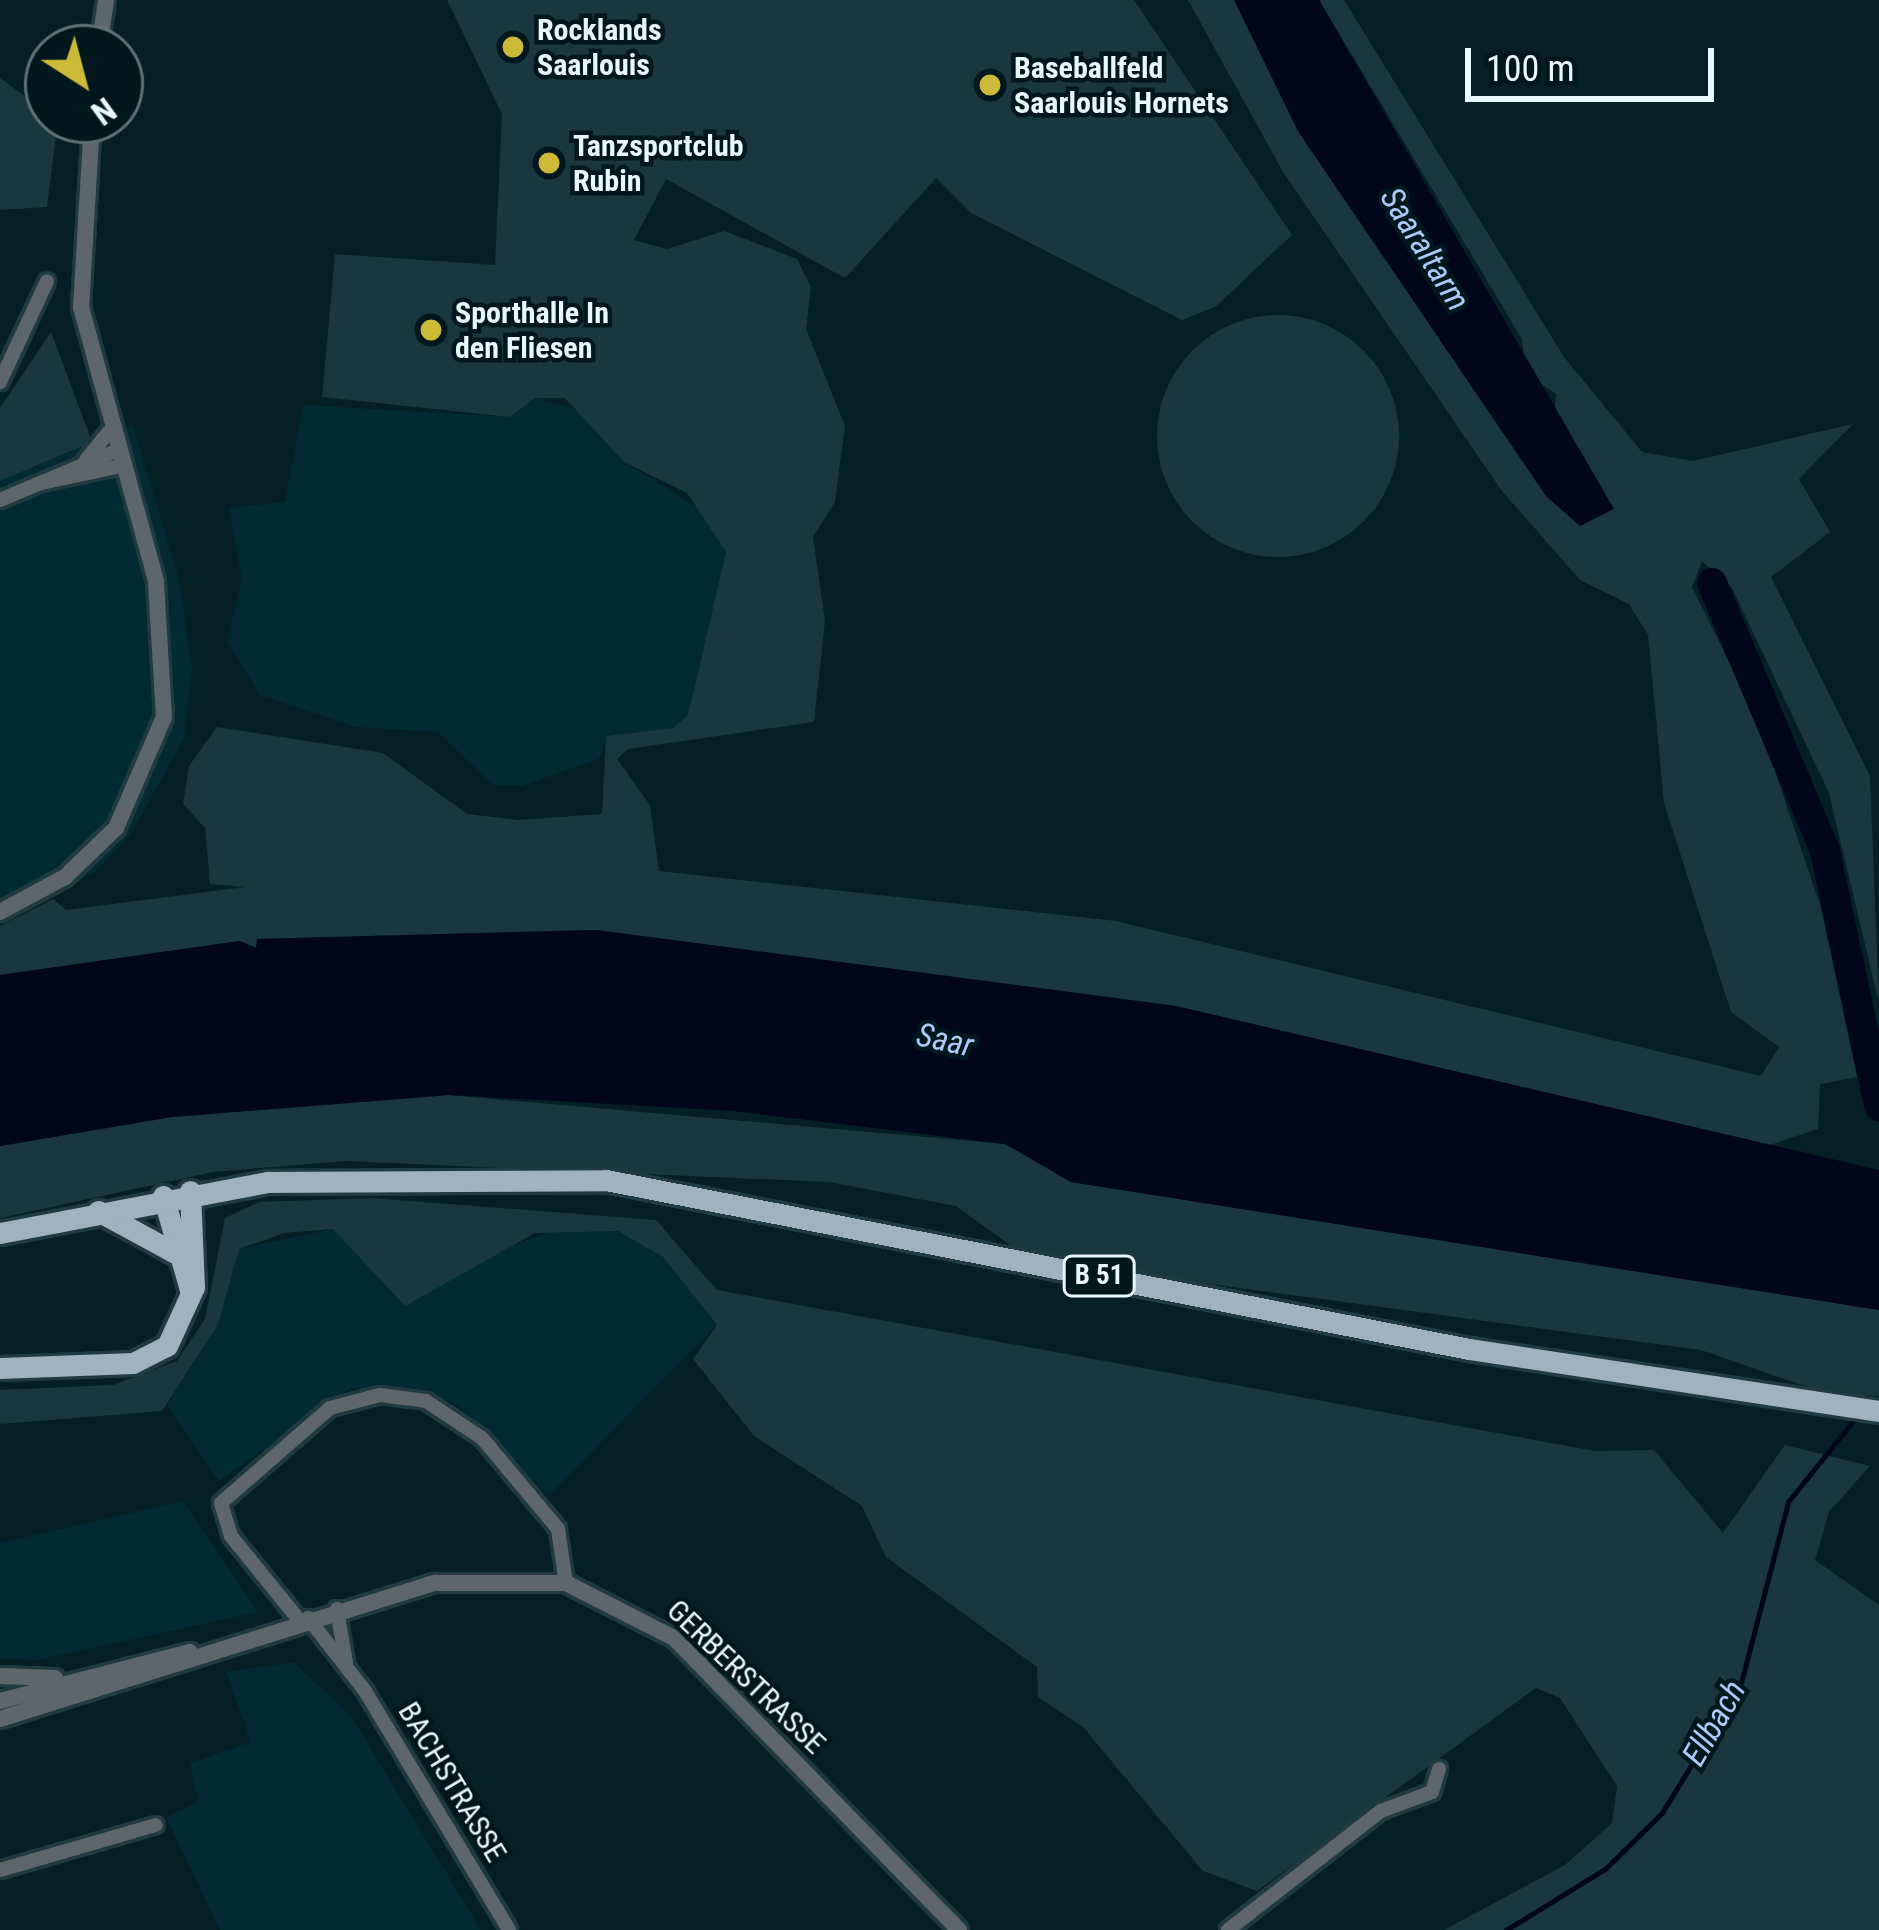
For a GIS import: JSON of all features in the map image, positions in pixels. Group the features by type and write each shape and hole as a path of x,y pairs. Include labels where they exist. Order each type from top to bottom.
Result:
{"main road":[{"name":"B 51","path":"0,1233 190,1192 452,1173 695,1190 1468,1349 1879,1411"},
{"path":"0,1368 134,1363 176,1336 191,1298 190,1192"},
{"path":"163,1196 191,1298"},
{"path":"98,1211 175,1253"}],"street":[{"path":"0,912 92,854 154,758 166,640 109,432 81,307 91,144"},
{"path":"0,382 47,281"},
{"path":"75,467 109,432"},
{"path":"0,500 75,467 119,459"},
{"path":"37,484 119,459"},
{"name":"BACHSTRASSE","path":"509,1930 346,1663 231,1536 221,1503 330,1408 380,1395 426,1401 482,1438 558,1529 566,1583"},
{"name":"GERBERSTRASSE","path":"198,1652 337,1609 468,1577 566,1583 674,1639 959,1930"},
{"name":"BACHSTRASSE","path":"337,1609 346,1663"},
{"path":"0,1701 80,1676 198,1652"},
{"path":"0,1719 198,1652"},
{"path":"0,1676 80,1676"},
{"path":"1228,1930 1382,1811 1432,1792 1439,1769"},
{"path":"0,1870 156,1825"}],"shaded area":[{"path":"447,0 1134,0 1292,235 1215,307 1182,320 971,213 936,178 845,278 666,179 634,240 667,249 724,231 797,259 811,287 806,329 845,426 835,502 813,537 825,621 814,722 628,749 617,759 650,805 659,871 1116,921 1761,1076 1779,1047 1731,1012 1664,803 1648,635 1629,604 1580,580 1502,491 1283,172 1188,0 1234,0 1298,131 1546,496 1556,394 1526,373 1522,339 1319,0 1344,0 1564,357 1642,452 1693,461 1853,424 1799,479 1830,532 1771,577 1870,776 1879,1003 1829,793 1732,588 1702,561 1692,587 1757,718 1821,908 1857,1077 1820,1084 1818,1129 1770,1145 1176,1006 596,930 258,939 257,948 239,941 0,975 0,926 53,899 66,910 245,887 210,884 205,828 183,804 189,766 217,727 383,753 467,814 518,820 602,814 606,736 673,728 688,715 726,552 687,493 624,462 565,398 535,398 510,417 322,397 335,254 495,265 502,114"},
{"path":"0,78 24,95 24,144 55,144 47,207 0,210"},
{"path":"1278,315 1324,324 1364,350 1390,390 1399,436 1390,482 1364,522 1324,548 1278,557 1232,548 1192,522 1166,482 1157,436 1166,390 1192,350 1232,324"},
{"path":"51,332 92,442 0,481 0,408"},
{"path":"535,398 586,412 624,462 710,515 726,552 688,715 674,728 607,736 600,758 522,786 493,785 438,732 356,727 260,695 227,641 242,579 229,508 285,502 303,405 510,417"},
{"path":"133,425 179,578 192,669 184,739 129,837 96,871 0,926 0,481"},
{"path":"449,1095 1005,1144 1071,1182 1879,1310 1879,1396 1825,1393 1701,1350 1061,1264 1017,1250 956,1206 829,1182 346,1161 213,1172 0,1218 0,1146 172,1117"},
{"path":"371,1198 656,1220 717,1290 1595,1451 1654,1450 1723,1533 1785,1445 1870,1466 1829,1512 1815,1560 1879,1605 1879,1930 1444,1930 1565,1865 1612,1823 1617,1786 1560,1698 1536,1688 1257,1891 1203,1871 1083,1727 1038,1697 1037,1667 886,1557 862,1506 754,1436 693,1359 717,1325 663,1257 618,1231 535,1233 405,1306 333,1229 284,1233 239,1249 218,1325 162,1411 0,1424 0,1390 113,1385 177,1361 205,1319 225,1218 259,1202"},
{"path":"570,1225 618,1231 663,1257 717,1325 548,1496 460,1407 431,1394 351,1388 219,1481 167,1405 218,1325 239,1249 333,1229 483,1256"},
{"path":"183,1501 258,1612 37,1660 0,1658 0,1543"},
{"path":"294,1662 351,1716 481,1930 220,1930 166,1817 198,1802 190,1763 251,1742 226,1672"}],"water":[{"name":"Saaraltarm","path":"1234,0 1319,0 1614,509 1580,526 1546,496 1298,131"},
{"name":"Saar","path":"596,930 1176,1006 1879,1170 1879,1310 1071,1182 1005,1144 734,1111 449,1095 172,1117 0,1146 0,975 240,941 256,948 257,939"}],"waterway":[{"name":"Saaraltarm","path":"1712,583 1825,851 1879,1106"},
{"name":"Ellbach","path":"1506,1930 1605,1869 1662,1813 1741,1683 1788,1502 1858,1415"}],"place":[{"name":"Rocklands Saarlouis","path":"513,47"},
{"name":"Baseballfeld Saarlouis Hornets","path":"990,85"},
{"name":"Tanzsportclub Rubin","path":"549,163"},
{"name":"Sporthalle In den Fliesen","path":"431,330"}]}
